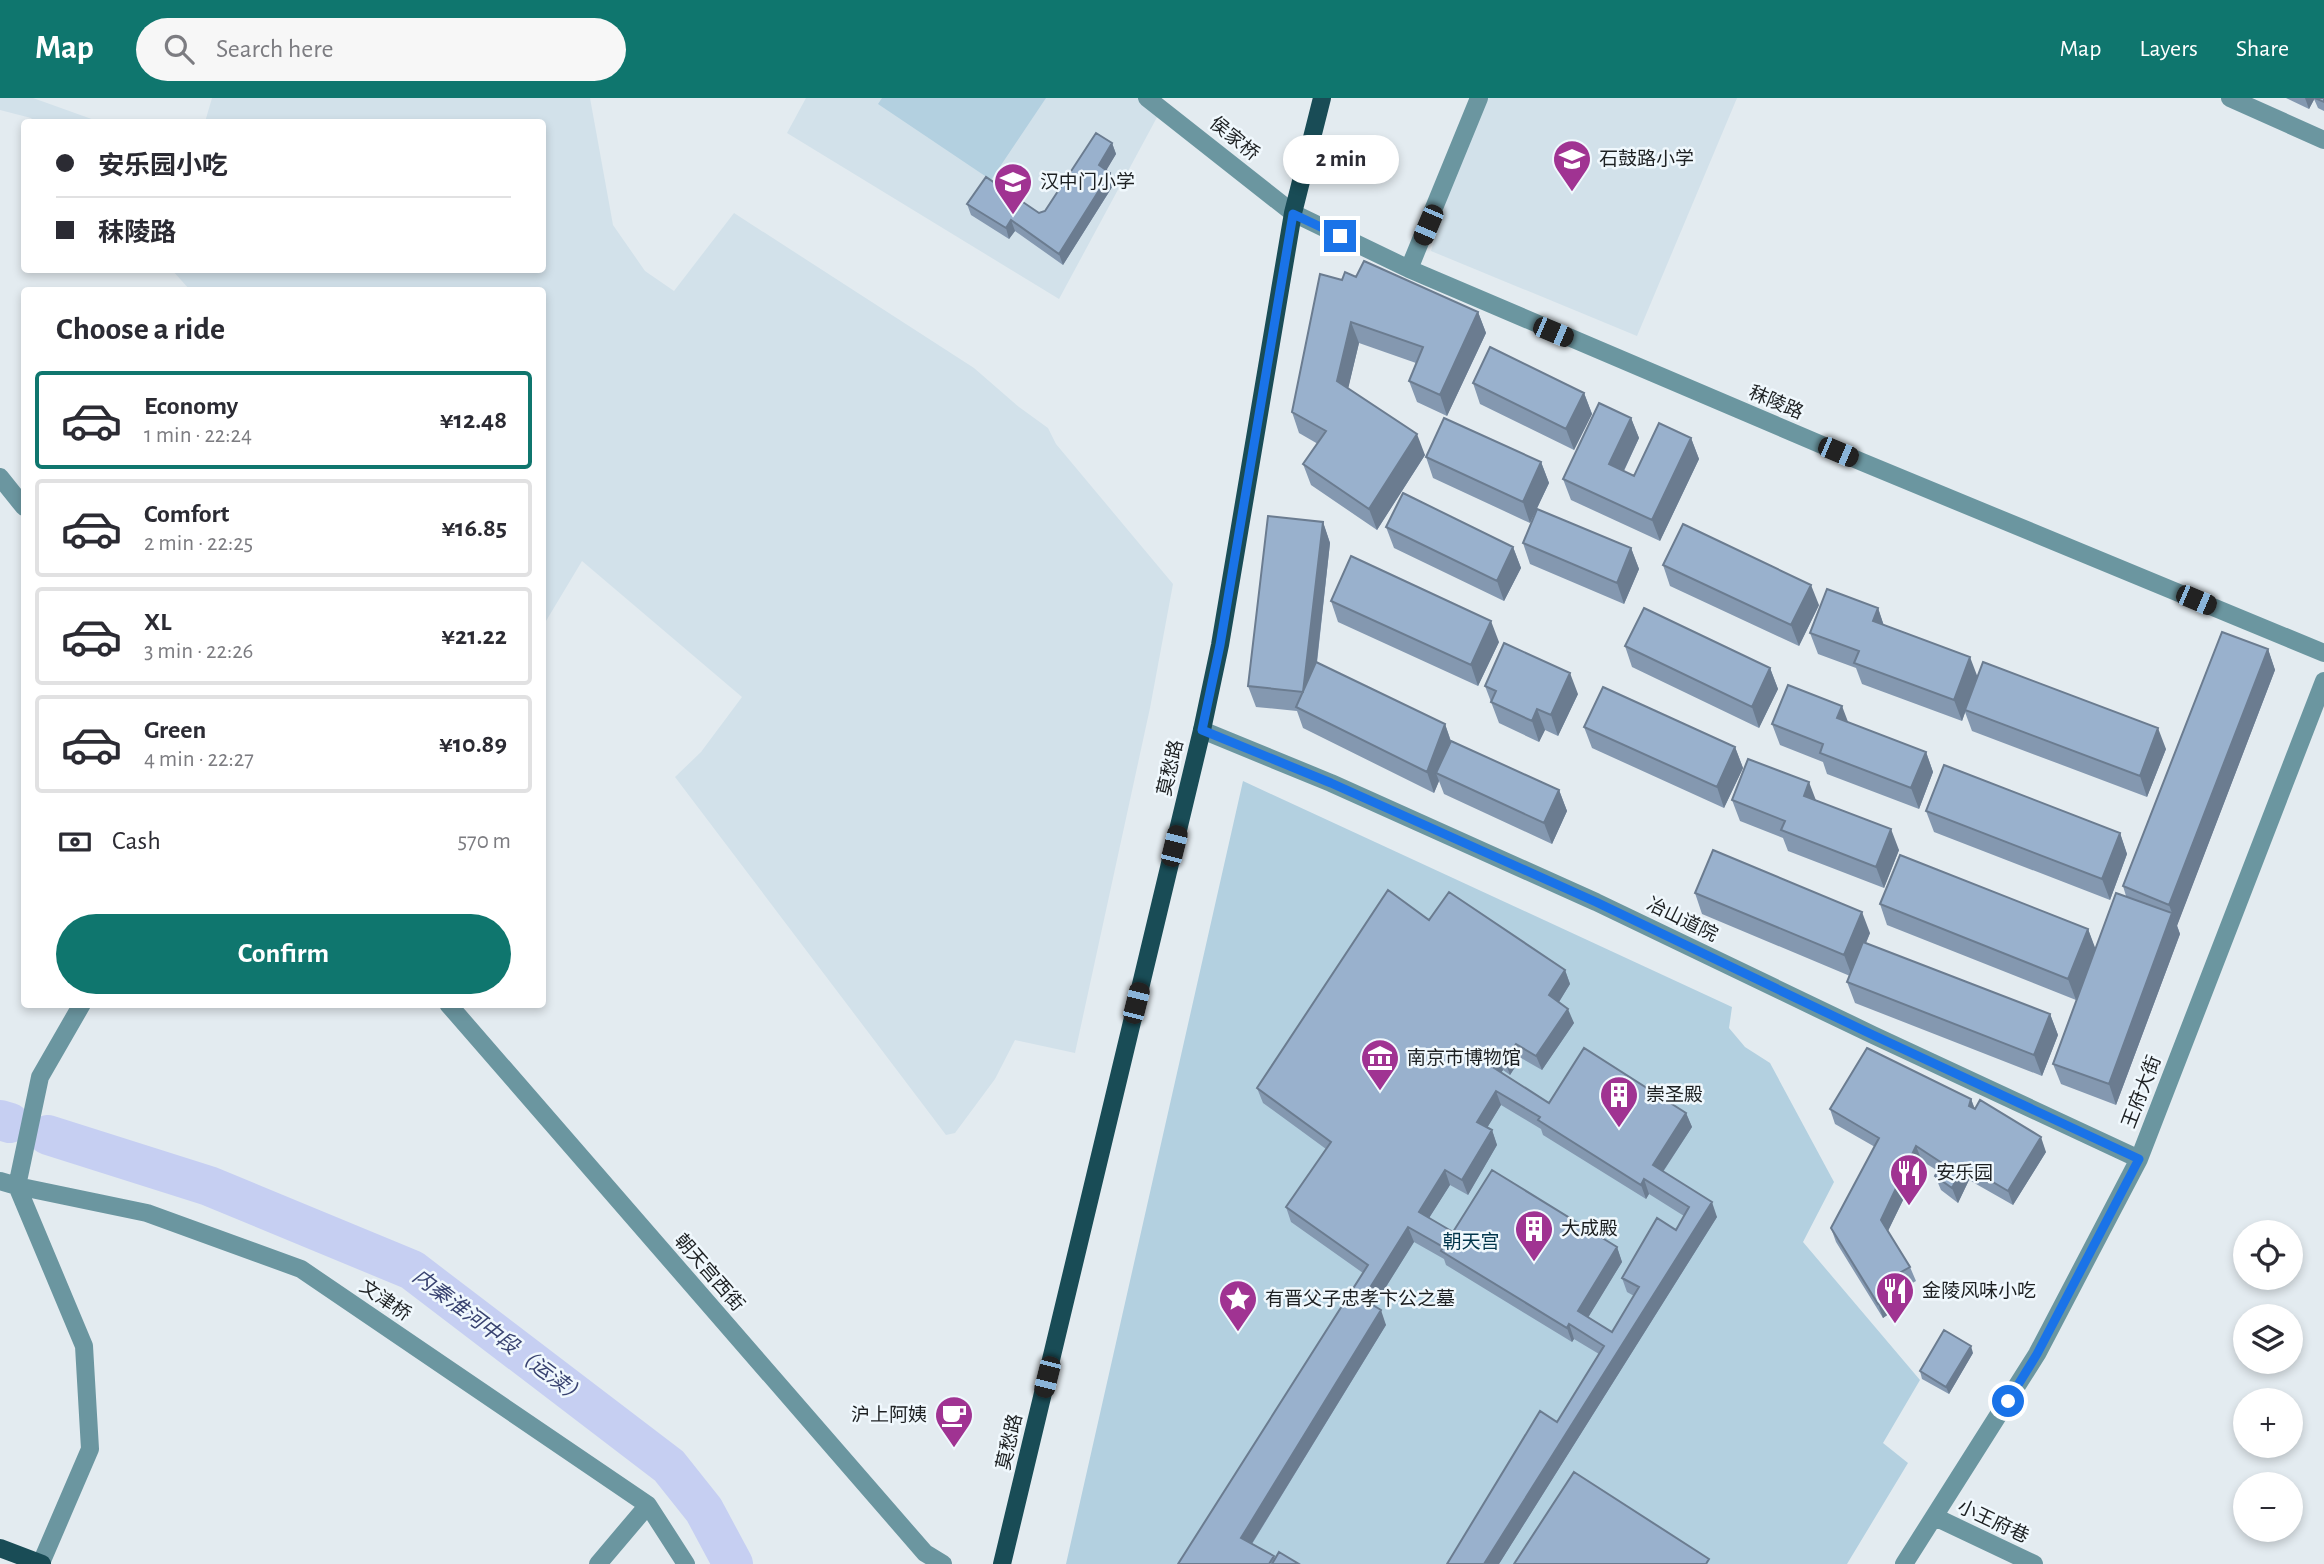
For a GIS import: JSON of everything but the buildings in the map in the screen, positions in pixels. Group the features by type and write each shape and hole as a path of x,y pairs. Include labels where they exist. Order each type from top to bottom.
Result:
{"main road":[{"name":"莫愁路","path":"1002,1564 1202,730 1220,645 1293,214 1322,98"},
{"path":"0,1548 42,1564"}],"street":[{"name":"侯家桥","path":"1147,98 1293,214"},
{"path":"1409,269 1479,98"},
{"path":"2230,98 2324,140"},
{"name":"秣陵路","path":"1293,214 1409,269 1862,462 2324,653"},
{"path":"0,478 21,503"},
{"name":"王府大街","path":"1904,1564 2037,1354 2139,1159 2324,681"},
{"name":"冶山道院","path":"1202,730 1331,783 1596,902 2139,1159"},
{"path":"42,1564 90,1449 84,1346 8,1184 40,1077 80,1008"},
{"name":"朝天宫西街","path":"451,1008 925,1552 943,1564"},
{"name":"文津桥","path":"8,1184 147,1213 300,1269 648,1505 685,1564"},
{"path":"598,1564 648,1505"},
{"name":"小王府巷","path":"1935,1517 2034,1564"}],"shaded area":[{"path":"0,98 33,98 92,119 32,119 0,110"},
{"path":"212,98 590,98 613,225 645,271 674,291 734,213 974,368 1048,428 1056,444 1173,584 1150,708 1075,1053 1015,1040 995,1079 955,1133 946,1135 675,777 701,752 742,697 582,561 546,621 546,287 187,287 175,273 546,273 546,119 206,119"},
{"name":"汉中门小学","path":"806,98 1147,98 1162,108 1059,299 787,133"},
{"name":"石鼓路小学","path":"1479,98 1737,98 1637,336 1431,251"}],"green space":[{"path":"882,98 1046,98 991,180 878,104"},
{"name":"朝天宫","path":"1243,781 1732,1007 1729,1028 1745,1047 1770,1063 1834,1182 1803,1242 1920,1380 1883,1443 1908,1463 1847,1564 1066,1564"}],"waterway":[{"path":"0,1120 10,1123"},
{"name":"内秦淮河中段（运渎）","path":"48,1135 209,1186 412,1270 669,1466 704,1510 733,1564"}],"place":[{"name":"石鼓路小学","path":"1572,193"},
{"name":"汉中门小学","path":"1013,216"},
{"name":"南京市博物馆","path":"1380,1092"},
{"name":"崇圣殿","path":"1619,1129"},
{"name":"安乐园","path":"1909,1207"},
{"name":"大成殿","path":"1534,1263"},
{"name":"金陵风味小吃","path":"1895,1325"},
{"name":"有晋父子忠孝卞公之墓","path":"1238,1333"},
{"name":"沪上阿姨","path":"954,1449"}],"route":[{"path":"1340,236 1293,214 1220,645 1202,730 1331,783 1596,902 2139,1159 2037,1354 2008,1401"}]}
